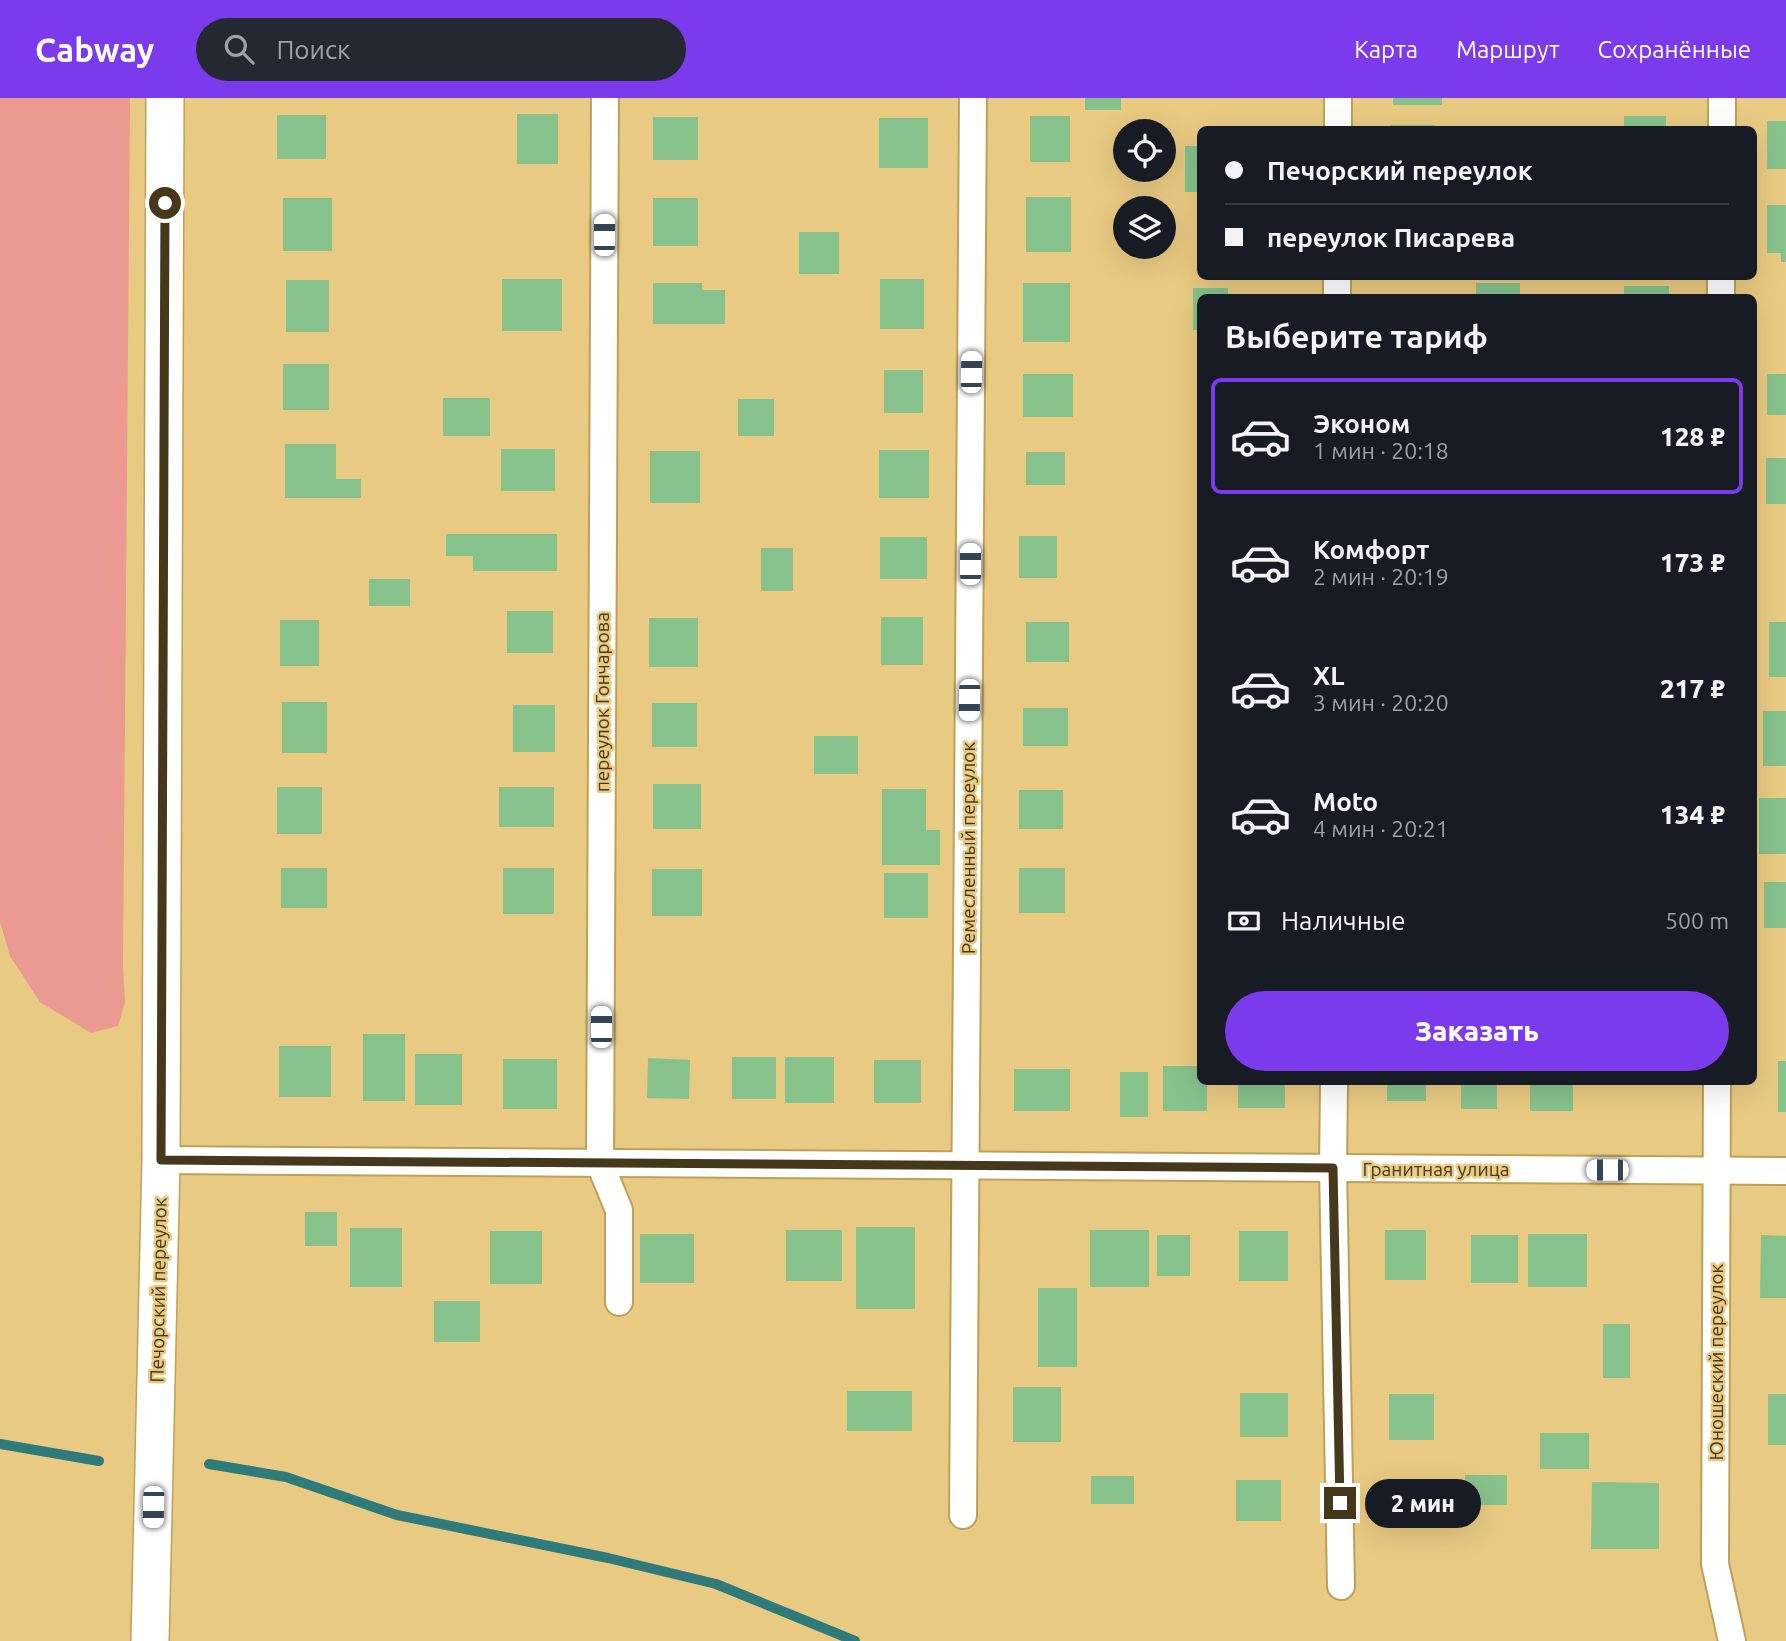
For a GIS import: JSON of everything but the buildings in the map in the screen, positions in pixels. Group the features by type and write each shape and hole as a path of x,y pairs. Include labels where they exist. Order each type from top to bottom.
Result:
{"street":[{"name":"Печорский переулок","path":"150,1641 161,1160 165,98"},
{"name":"переулок Гончарова","path":"605,98 600,1164 619,1210 619,1302"},
{"name":"Ремесленный переулок","path":"963,1515 973,98"},
{"path":"1338,98 1338,126"},
{"path":"1722,98 1722,126"},
{"path":"1334,1085 1333,1168 1342,1586"},
{"name":"Юношеский переулок","path":"1717,1085 1716,1564 1732,1641"},
{"name":"Гранитная улица","path":"161,1160 1786,1171"}],"shaded area":[{"path":"0,98 130,98 123,966 125,1002 118,1026 91,1033 40,1002 10,956 0,922"}],"waterway":[{"path":"0,1444 99,1461"},
{"path":"209,1464 286,1477 397,1515 608,1558 716,1584 855,1641"}],"route":[{"path":"165,203 161,1160 1333,1168 1340,1503"}]}
